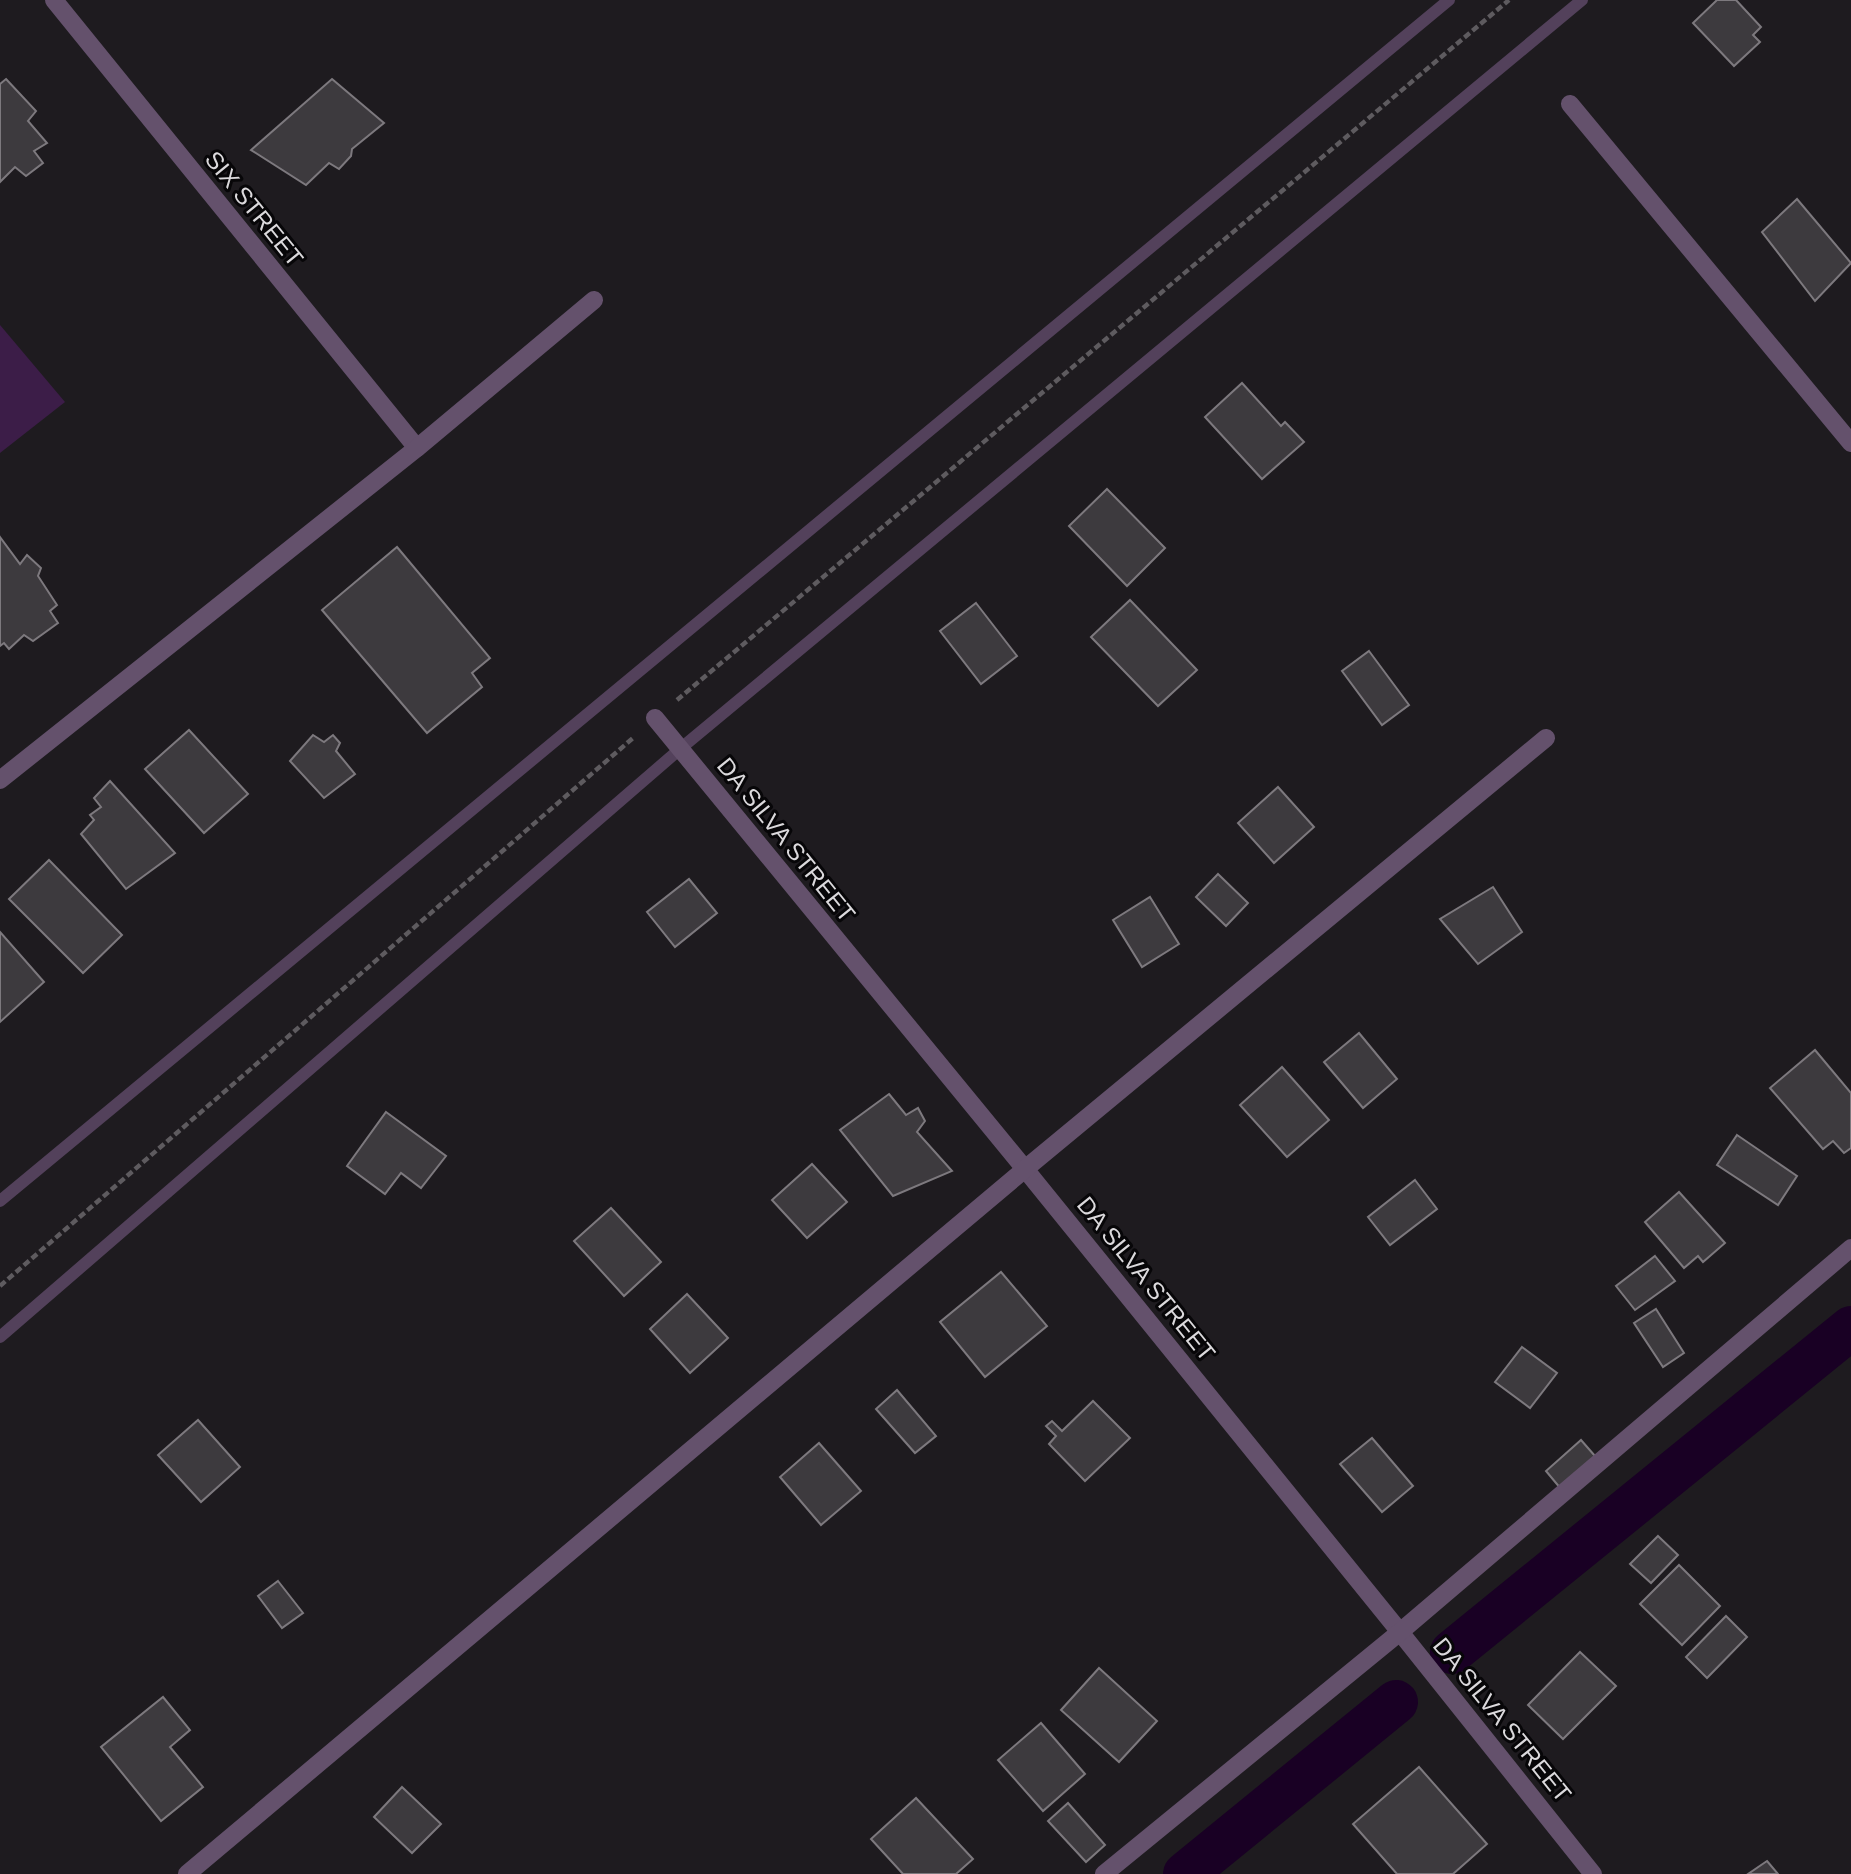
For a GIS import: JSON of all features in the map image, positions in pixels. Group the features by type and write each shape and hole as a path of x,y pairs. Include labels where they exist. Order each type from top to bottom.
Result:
{"street":[{"name":"SIX STREET","path":"54,0 417,448"},
{"path":"1570,104 1851,443"},
{"path":"0,780 417,448 594,300"},
{"name":"DA SILVA STREET","path":"655,718 1025,1169 1593,1874"},
{"path":"187,1874 1025,1169 1546,738"},
{"path":"1104,1874 1400,1632 1851,1248"}],"path":[{"path":"0,1286 655,718 1509,0"}],"shaded area":[{"path":"0,325 65,402 0,453"}],"building":[{"path":"1717,0 1736,0 1761,27 1753,35 1760,42 1734,66 1693,23"},
{"path":"6,79 36,111 28,121 47,143 34,151 43,163 26,176 15,167 0,182 0,84"},
{"path":"332,79 384,123 352,149 351,156 339,169 329,163 306,185 251,150"},
{"path":"1797,199 1851,263 1815,301 1762,232"},
{"path":"1242,383 1281,426 1285,422 1304,442 1262,479 1205,417"},
{"path":"1107,489 1165,548 1127,586 1069,526"},
{"path":"0,537 20,564 27,555 41,568 38,576 57,605 50,611 58,623 33,641 24,635 9,649 4,643 0,646"},
{"path":"397,547 490,658 472,673 482,687 427,733 322,610"},
{"path":"1130,600 1197,670 1158,706 1091,637"},
{"path":"976,603 1017,656 981,684 940,631"},
{"path":"1369,651 1409,705 1382,725 1342,671"},
{"path":"189,730 248,794 204,833 145,769"},
{"path":"313,735 324,742 333,735 340,743 336,751 355,774 324,798 290,761"},
{"path":"110,781 175,853 126,889 81,834 94,820 90,815 101,807 94,798"},
{"path":"1278,787 1314,827 1274,863 1238,823"},
{"path":"49,860 122,935 83,973 9,899"},
{"path":"1218,874 1248,903 1226,926 1196,897"},
{"path":"689,879 717,913 675,947 647,912"},
{"path":"1493,887 1522,932 1478,964 1440,919"},
{"path":"1150,897 1179,944 1142,967 1113,920"},
{"path":"0,932 44,982 0,1022"},
{"path":"1359,1033 1397,1079 1363,1108 1324,1062"},
{"path":"1815,1050 1851,1093 1851,1148 1844,1153 1833,1141 1823,1149 1770,1088"},
{"path":"1282,1067 1329,1120 1287,1157 1240,1105"},
{"path":"889,1094 906,1115 918,1108 925,1121 917,1132 952,1171 893,1196 840,1130"},
{"path":"386,1112 446,1156 421,1188 401,1173 385,1194 347,1166"},
{"path":"1737,1135 1797,1176 1778,1205 1717,1165"},
{"path":"812,1164 847,1202 807,1238 772,1200"},
{"path":"1415,1180 1437,1209 1390,1245 1368,1217"},
{"path":"1679,1192 1725,1243 1703,1262 1698,1256 1684,1268 1645,1222"},
{"path":"611,1208 661,1262 624,1296 574,1241"},
{"path":"1655,1256 1675,1281 1635,1310 1616,1286"},
{"path":"1001,1272 1047,1326 985,1377 940,1322"},
{"path":"687,1294 728,1338 690,1373 650,1329"},
{"path":"1656,1309 1684,1353 1663,1367 1634,1323"},
{"path":"1522,1347 1557,1373 1530,1408 1495,1382"},
{"path":"897,1390 936,1436 915,1453 876,1409"},
{"path":"1093,1401 1130,1438 1085,1481 1049,1444 1056,1436 1046,1426 1052,1421 1062,1431"},
{"path":"198,1420 240,1467 201,1502 158,1455"},
{"path":"1372,1438 1413,1486 1382,1512 1340,1464"},
{"path":"1581,1440 1602,1464 1566,1495 1546,1471"},
{"path":"819,1443 861,1491 821,1525 780,1477"},
{"path":"1658,1536 1678,1555 1651,1583 1630,1564"},
{"path":"1679,1565 1720,1606 1682,1645 1640,1604"},
{"path":"278,1581 303,1613 282,1628 258,1596"},
{"path":"1726,1616 1747,1637 1707,1678 1686,1657"},
{"path":"1580,1652 1616,1686 1563,1739 1528,1705"},
{"path":"1099,1668 1157,1721 1119,1762 1061,1710"},
{"path":"163,1697 190,1730 170,1747 203,1787 161,1821 101,1747"},
{"path":"1041,1723 1085,1774 1043,1811 998,1760"},
{"path":"1419,1767 1487,1844 1453,1874 1397,1874 1353,1824"},
{"path":"402,1787 441,1824 412,1853 374,1817"},
{"path":"916,1798 973,1859 956,1874 903,1874 871,1839"},
{"path":"1068,1803 1105,1845 1086,1862 1048,1821"},
{"path":"1767,1861 1778,1874 1748,1874"}],"waterway":[{"path":"0,1201 1449,0"},
{"path":"0,1337 680,749 1582,0"},
{"path":"1452,1652 1851,1328"},
{"path":"1185,1874 1396,1702"}]}
